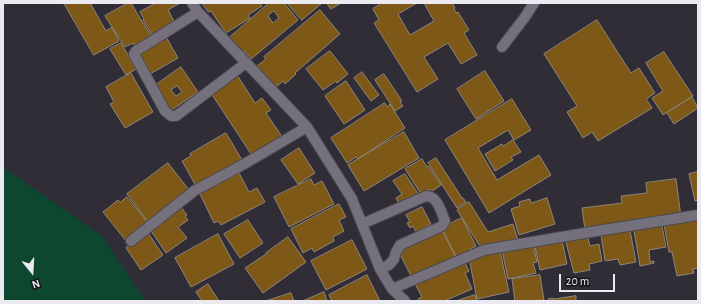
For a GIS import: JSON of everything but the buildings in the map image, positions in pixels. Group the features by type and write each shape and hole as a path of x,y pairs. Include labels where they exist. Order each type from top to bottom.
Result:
{"street":[{"path":"192,3 198,12 307,127 352,199 380,269 392,289 405,301"},
{"path":"502,47 534,3"},
{"path":"198,12 136,51 134,54 164,111 171,116 176,116 246,63"},
{"path":"131,241 194,191 246,163 307,127"},
{"path":"362,224 426,196 431,196 435,199 445,221 442,226 400,245 394,259 389,265 380,269"},
{"path":"392,289 484,250 597,230 698,215"}],"green space":[{"path":"3,167 102,236 146,301 3,301"}]}
